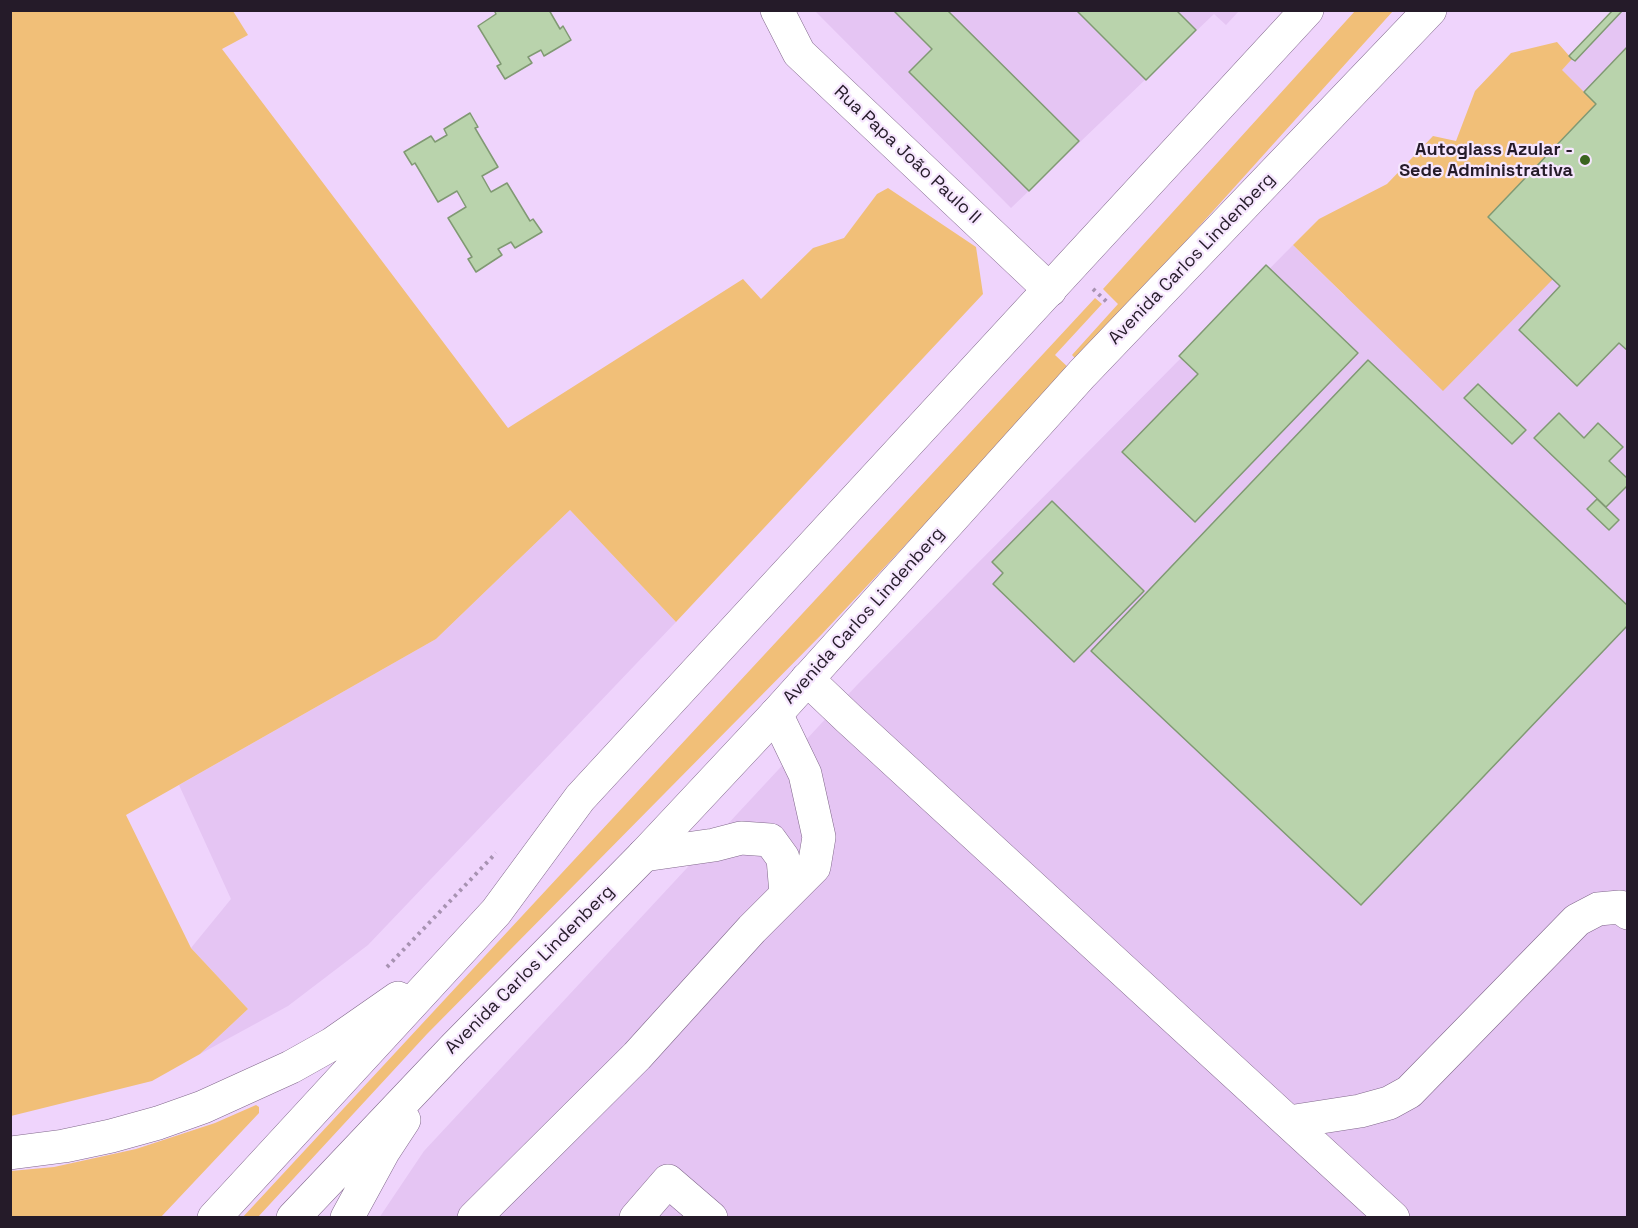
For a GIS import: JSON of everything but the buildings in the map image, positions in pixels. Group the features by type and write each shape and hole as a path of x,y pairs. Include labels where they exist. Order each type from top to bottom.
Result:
{"main road":[{"name":"Rua Papa João Paulo II","path":"777,10 799,53 1060,279"},
{"path":"214,1218 496,912 580,798 1307,10"},
{"name":"Avenida Carlos Lindenberg","path":"292,1218 455,1047 644,855 776,714 1082,374 1430,10"},
{"path":"807,679 1393,1218"},
{"path":"474,1218 637,1056 786,894 814,867 819,837 805,774 776,714"},
{"path":"644,855 714,845 741,838 770,840 783,858 786,894"},
{"path":"1288,1122 1360,1112 1389,1103 1409,1092 1577,920 1598,909 1620,907 1628,913"},
{"path":"10,1153 64,1146 111,1136 176,1117 248,1089 332,1044 373,1017 461,950"},
{"path":"348,1218 382,1152 455,1047"},
{"path":"636,1218 668,1181 711,1218"}],"path":[{"path":"1060,279 1110,304"}],"shaded area":[{"path":"10,11 233,11 248,35 222,49 508,428 743,279 761,299 813,248 844,238 877,194 888,188 976,247 983,294 676,622 570,510 436,639 126,815 191,948 248,1009 200,1054 152,1081 11,1116"},
{"path":"815,11 1239,11 1226,25 1214,14 1011,208"},
{"path":"1355,11 1393,11 1078,361 1072,355 1118,304 1103,289"},
{"path":"1618,11 1627,11 1627,1217 379,1218 424,1151 857,685 1293,245 1345,296"},
{"path":"1557,42 1572,59 1562,70 1596,104 1488,217 1553,279 1443,391 1293,245 1319,219 1387,184 1433,136 1456,141 1475,91 1511,53"},
{"path":"1095,298 1102,304 1055,355 1070,369 822,634 427,1034 258,1217 242,1218"},
{"path":"570,510 676,622 368,945 288,1006 200,1054 248,1009 191,948 231,899 179,785 436,639"},
{"path":"256,1105 259,1107 259,1113 161,1217 11,1217 11,1171 54,1167 136,1149 215,1123"}],"place":[{"name":"Autoglass Azular - Sede Administrativa","path":"1585,160"}]}
